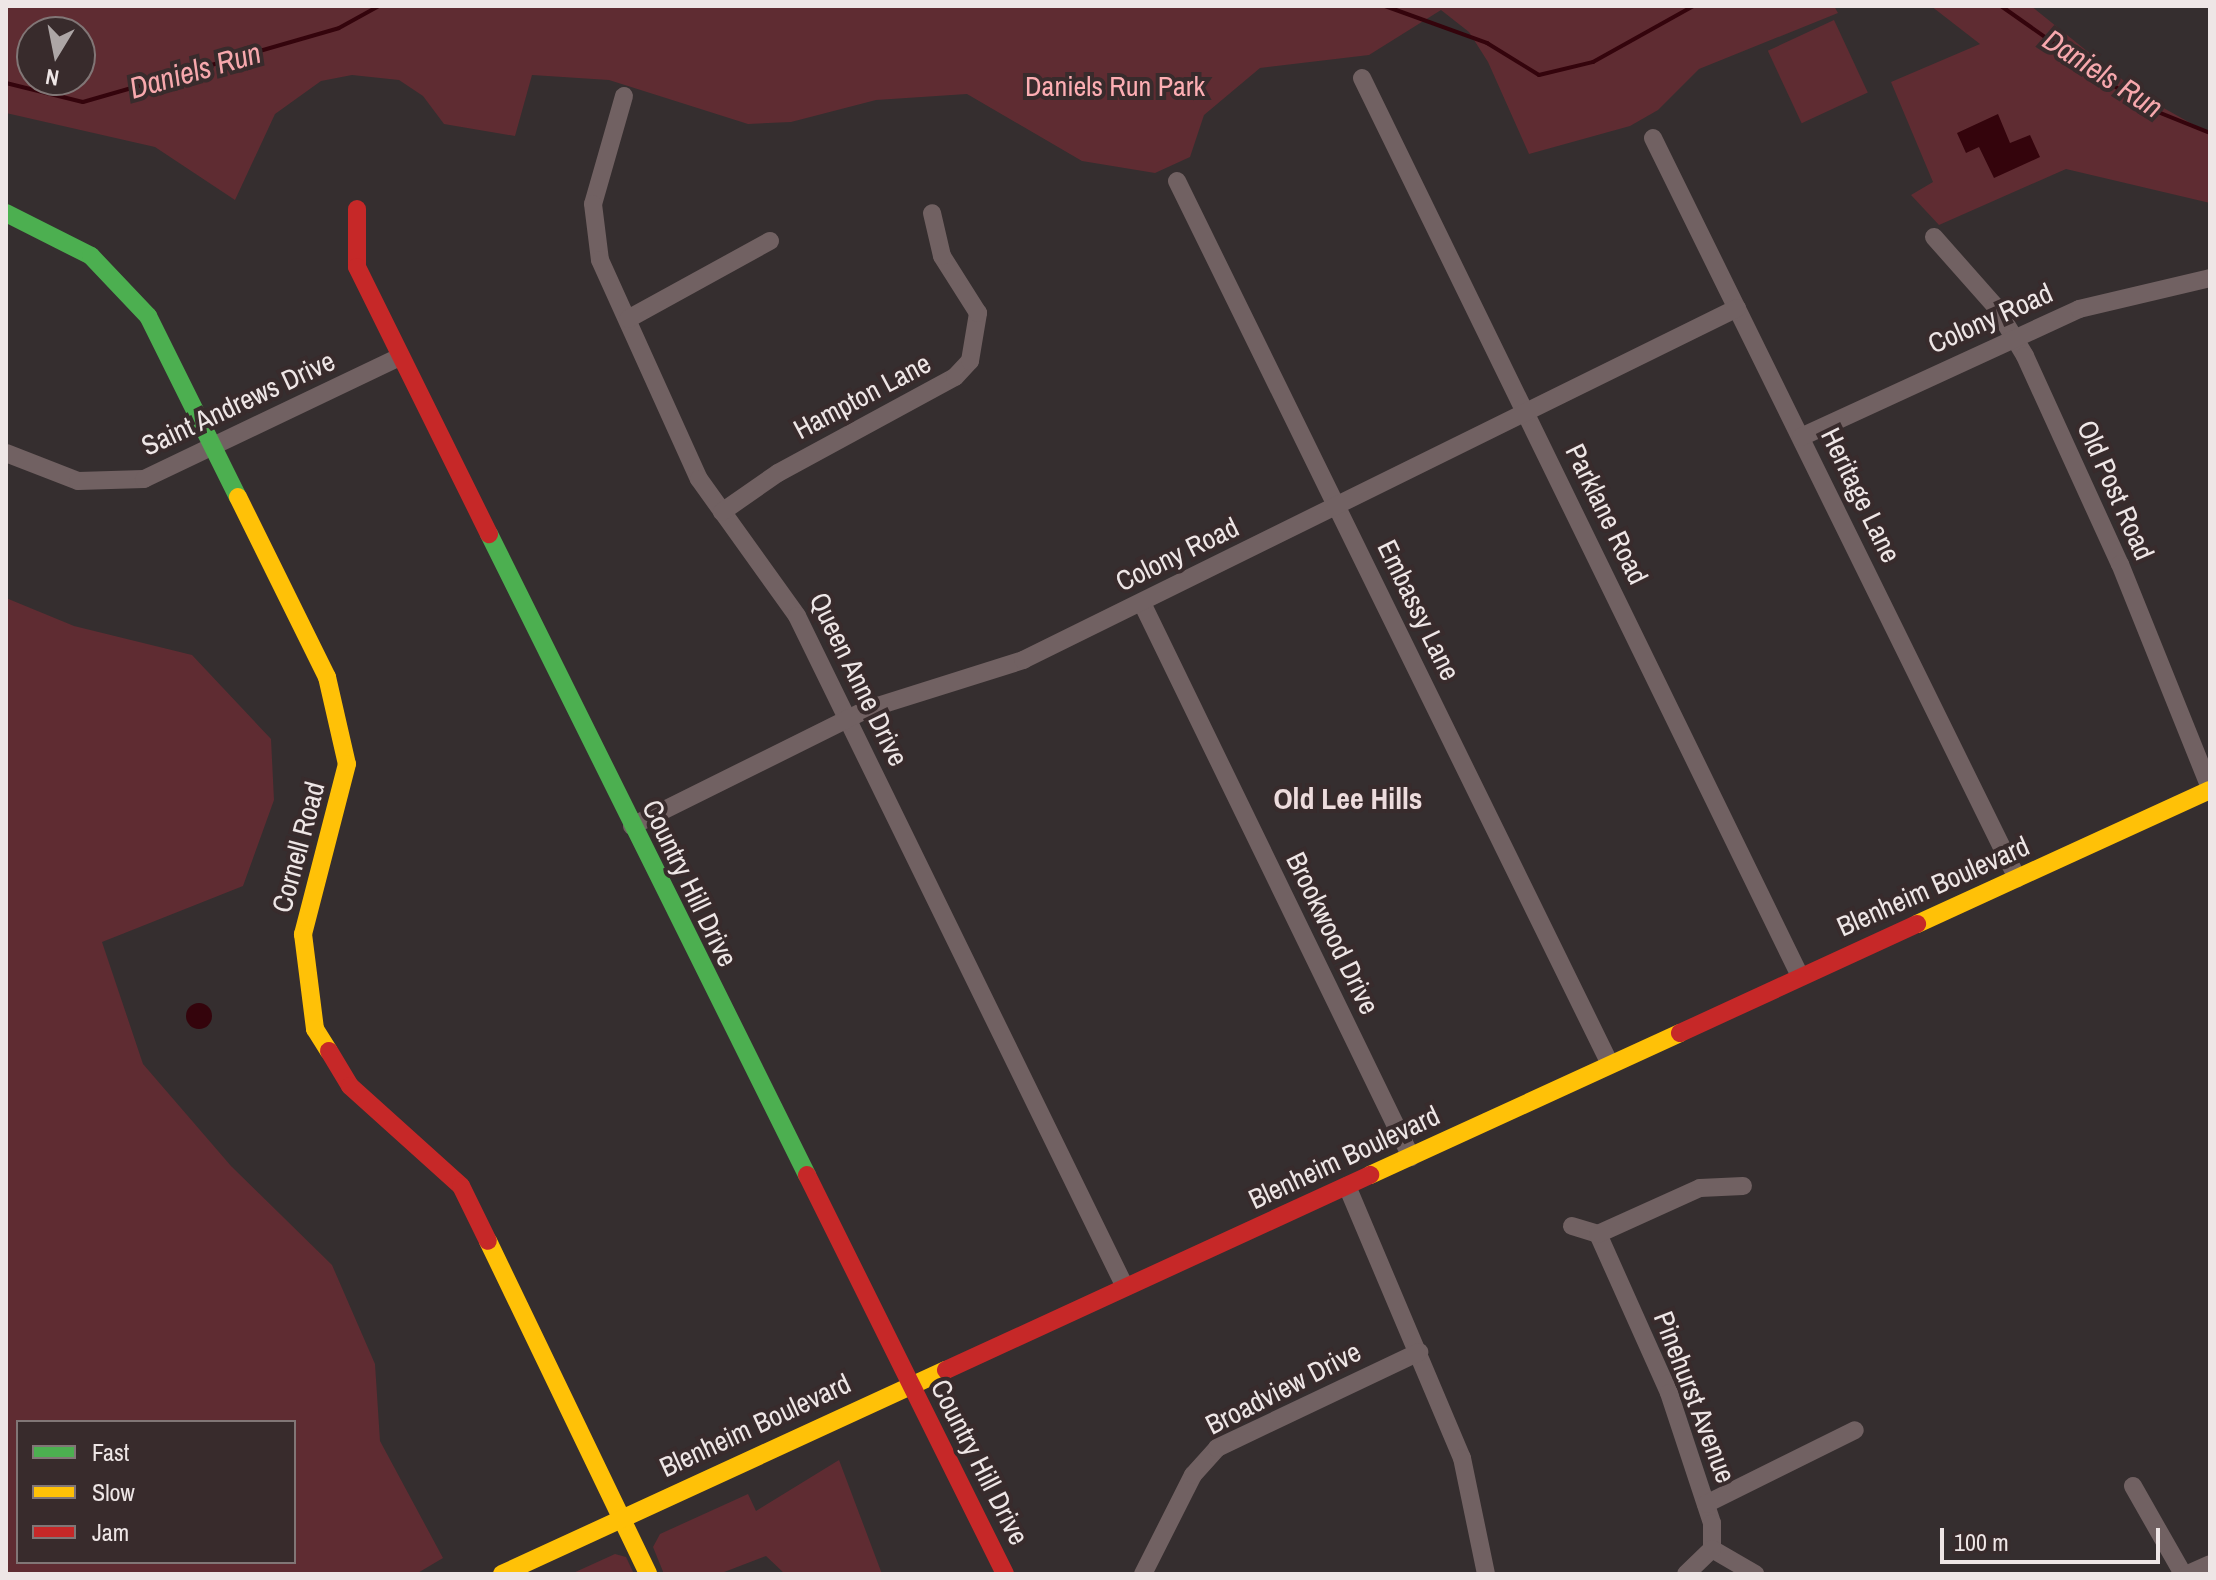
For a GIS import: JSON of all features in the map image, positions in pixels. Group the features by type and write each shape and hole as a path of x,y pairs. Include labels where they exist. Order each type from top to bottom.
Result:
{"street":[{"name":"Parklane Road","path":"1362,78 1800,976"},
{"name":"Queen Anne Drive","path":"624,96 593,222 600,260 692,465 722,512 787,596 1125,1287"},
{"name":"Heritage Lane","path":"1653,138 2017,878"},
{"name":"Embassy Lane","path":"1177,181 1610,1064"},
{"name":"Country Hill Drive","path":"357,209 357,267 1005,1574"},
{"name":"Cornell Road","path":"6,213 91,256 129,290 216,449 327,677 344,730 345,794 303,934 315,1029 350,1086 461,1186 624,1516 648,1574"},
{"name":"Hampton Lane","path":"722,512 778,473 955,377 970,361 978,313 937,245 932,213"},
{"name":"Old Post Road","path":"1934,237 2015,340 2120,564 2210,789"},
{"path":"628,319 770,241"},
{"name":"Colony Road","path":"1801,437 2103,300 2210,278"},
{"name":"Colony Road","path":"632,826 919,688 1023,660 1737,308"},
{"name":"Saint Andrews Drive","path":"6,453 56,475 110,483 171,470 400,357"},
{"name":"Brookwood Drive","path":"1142,603 1411,1157"},
{"name":"Blenheim Boulevard","path":"502,1574 2210,789"},
{"path":"1347,1186 1462,1458 1486,1574"},
{"path":"1572,1226 1598,1234 1700,1188 1743,1186"},
{"name":"Pinehurst Avenue","path":"1598,1234 1669,1393 1706,1504 1712,1549"},
{"name":"Broadview Drive","path":"1143,1574 1193,1475 1217,1448 1419,1352"},
{"path":"1706,1504 1855,1430"},
{"path":"2133,1486 2186,1574 2210,1564"},
{"path":"1686,1574 1712,1549 1755,1574"}],"green space":[{"name":"Daniels Run Park","path":"6,6 1834,6 1838,13 1699,69 1658,110 1630,126 1529,154 1488,62 1469,32 1441,10 1369,55 1260,68 1204,115 1190,157 1155,173 1082,161 967,94 876,100 791,122 748,124 609,80 532,75 515,136 444,124 423,96 399,80 352,75 321,81 275,114 235,200 155,147 6,113"},
{"path":"1931,6 2031,6 2144,97 2210,134 2210,203 2066,169 1939,225 1911,195 1933,182 1891,82 1980,44"},
{"path":"1834,20 1868,93 1802,123 1768,51"},
{"path":"6,598 74,626 192,655 271,739 274,800 243,886 102,942 143,1064 231,1166 332,1265 375,1364 380,1441 443,1558 416,1574 6,1574"},
{"path":"839,1460 882,1574 785,1574 766,1556 719,1574 664,1574 653,1547 660,1534 748,1494 756,1511"},
{"path":"615,1554 626,1557 634,1574 571,1574"}],"shaded area":[{"path":"1998,114 2010,143 2030,135 2040,157 1994,178 1979,147 1966,153 1957,133"},
{"path":"199,1003 208,1007 212,1016 208,1025 199,1029 190,1025 186,1016 190,1007"}],"waterway":[{"name":"Daniels Run","path":"6,83 83,102 339,28 379,6"},
{"name":"Daniels Run","path":"1385,6 1487,43 1539,75 1593,62 1693,6"},
{"name":"Daniels Run","path":"2001,6 2143,106 2210,133"}],"traffic: fast":[{"path":"6,213 91,256 148,316 238,497"},
{"path":"489,534 807,1175"}],"traffic: slow":[{"path":"238,497 327,677 347,764 303,934 315,1029 329,1051"},
{"path":"1917,924 2210,790"},
{"path":"1370,1175 1680,1033"},
{"path":"488,1241 648,1574"},
{"path":"502,1574 946,1370"}],"traffic: jam":[{"path":"357,209 357,267 489,534"},
{"path":"1680,1033 1917,924"},
{"path":"329,1051 350,1086 461,1186 488,1241"},
{"path":"807,1175 1005,1574"},
{"path":"946,1370 1370,1175"}],"district":[{"name":"Old Lee Hills","path":"1348,798"}]}
